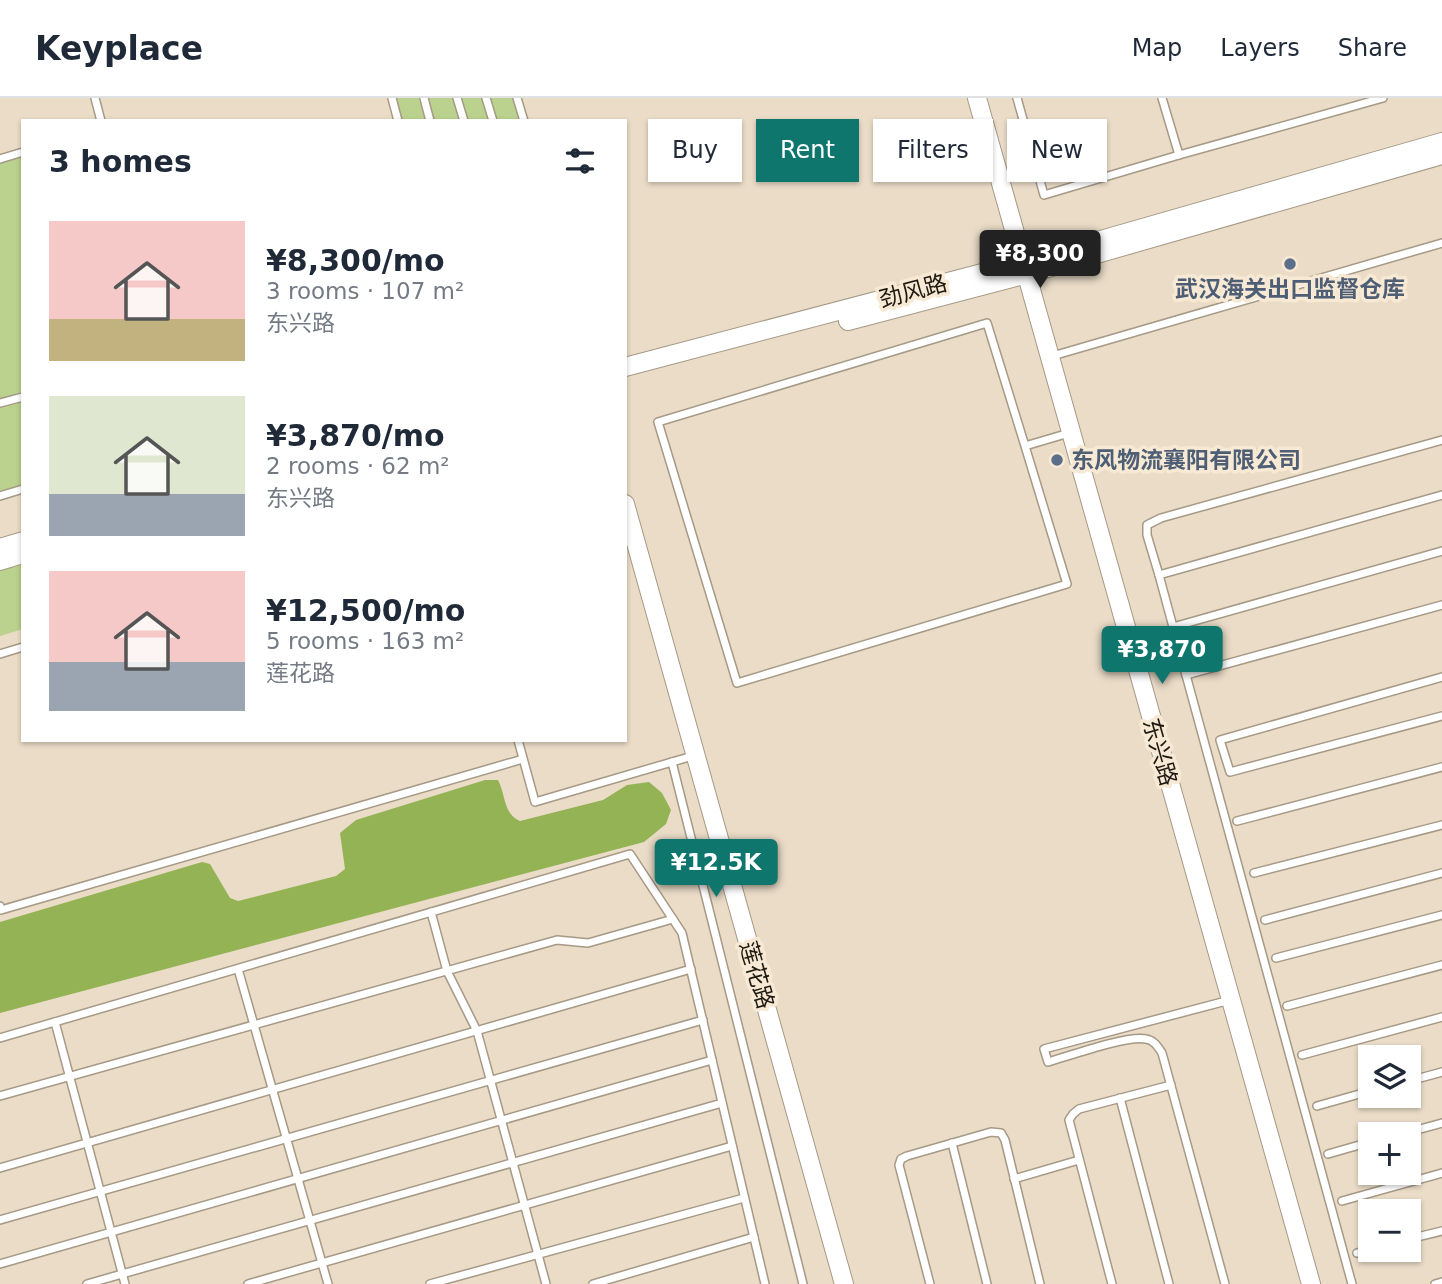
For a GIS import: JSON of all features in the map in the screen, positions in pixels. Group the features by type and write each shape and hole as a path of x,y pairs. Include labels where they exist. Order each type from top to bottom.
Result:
{"street":[{"name":"东兴路","path":"977,98 1311,1284"},
{"name":"劲风路","path":"627,367 1025,268 1442,142"},
{"name":"劲风路","path":"627,379 1442,155"},
{"name":"莲花路","path":"627,511 844,1284"},
{"path":"0,548 21,542"},
{"path":"0,561 21,555"}],"lane":[{"path":"95,98 100,119"},
{"path":"392,98 397,119"},
{"path":"457,98 463,119"},
{"path":"486,98 492,119"},
{"path":"517,98 523,119"},
{"path":"1017,98 1044,195 1383,98"},
{"path":"1162,98 1179,155"},
{"path":"425,99 430,119"},
{"path":"0,159 21,153"},
{"path":"1049,357 1442,243"},
{"path":"988,323 1025,446 1067,584 737,683 658,422 988,323"},
{"path":"0,403 21,398"},
{"path":"1025,446 1070,432"},
{"path":"1352,1284 1147,535 1147,525 1175,514 1442,440"},
{"path":"0,496 21,490"},
{"path":"1159,575 1442,495"},
{"path":"1173,627 1442,551"},
{"path":"1186,675 1442,605"},
{"path":"0,654 21,648"},
{"path":"1442,677 1220,740 1230,772 1442,716"},
{"path":"519,742 536,802 696,755"},
{"path":"0,909 523,759"},
{"path":"672,762 803,1284"},
{"path":"1237,821 1442,767"},
{"path":"1254,873 1442,825"},
{"path":"0,1038 630,854 682,933 764,1284"},
{"path":"1265,920 1442,873"},
{"path":"431,912 447,971 477,1031 546,1284"},
{"path":"1276,958 1442,915"},
{"path":"0,1096 557,940 588,943 673,919"},
{"path":"1287,1006 1442,965"},
{"path":"237,969 328,1284"},
{"path":"0,1168 691,970"},
{"path":"1225,1284 1162,1053 1154,1042 1145,1038 1129,1040 1048,1062 1044,1049 1231,1000"},
{"path":"1302,1055 1442,1017"},
{"path":"0,1220 703,1020"},
{"path":"55,1022 125,1284"},
{"path":"0,1264 712,1060"},
{"path":"1421,1078 1442,1072"},
{"path":"1112,1284 1069,1120 1079,1109 1171,1085"},
{"path":"1317,1106 1358,1094"},
{"path":"1120,1098 1169,1284"},
{"path":"87,1284 722,1103"},
{"path":"1421,1129 1442,1123"},
{"path":"930,1284 899,1165 901,1159 991,1132 1001,1133 1005,1140 1040,1284"},
{"path":"952,1143 987,1284"},
{"path":"1328,1154 1358,1145"},
{"path":"248,1284 732,1146"},
{"path":"1014,1179 1079,1160"},
{"path":"1342,1201 1442,1173"},
{"path":"430,1284 744,1198"},
{"path":"1421,1236 1442,1231"},
{"path":"593,1284 754,1237"},
{"path":"1435,1284 1442,1282"}],"green space":[{"path":"392,98 517,98 523,119 397,119"},
{"path":"21,153 21,490 0,496 0,159"},
{"path":"21,555 21,630 0,636 0,560"},
{"path":"485,780 498,780 508,809 520,821 603,800 627,785 649,782 662,793 671,810 666,824 644,842 0,1013 0,922 202,862 210,864 230,898 238,901 336,876 345,869 340,833 356,820"}],"place":[{"name":"武汉海关出口监督仓库","path":"1290,264"},
{"name":"东风物流襄阳有限公司","path":"1057,460"}]}
